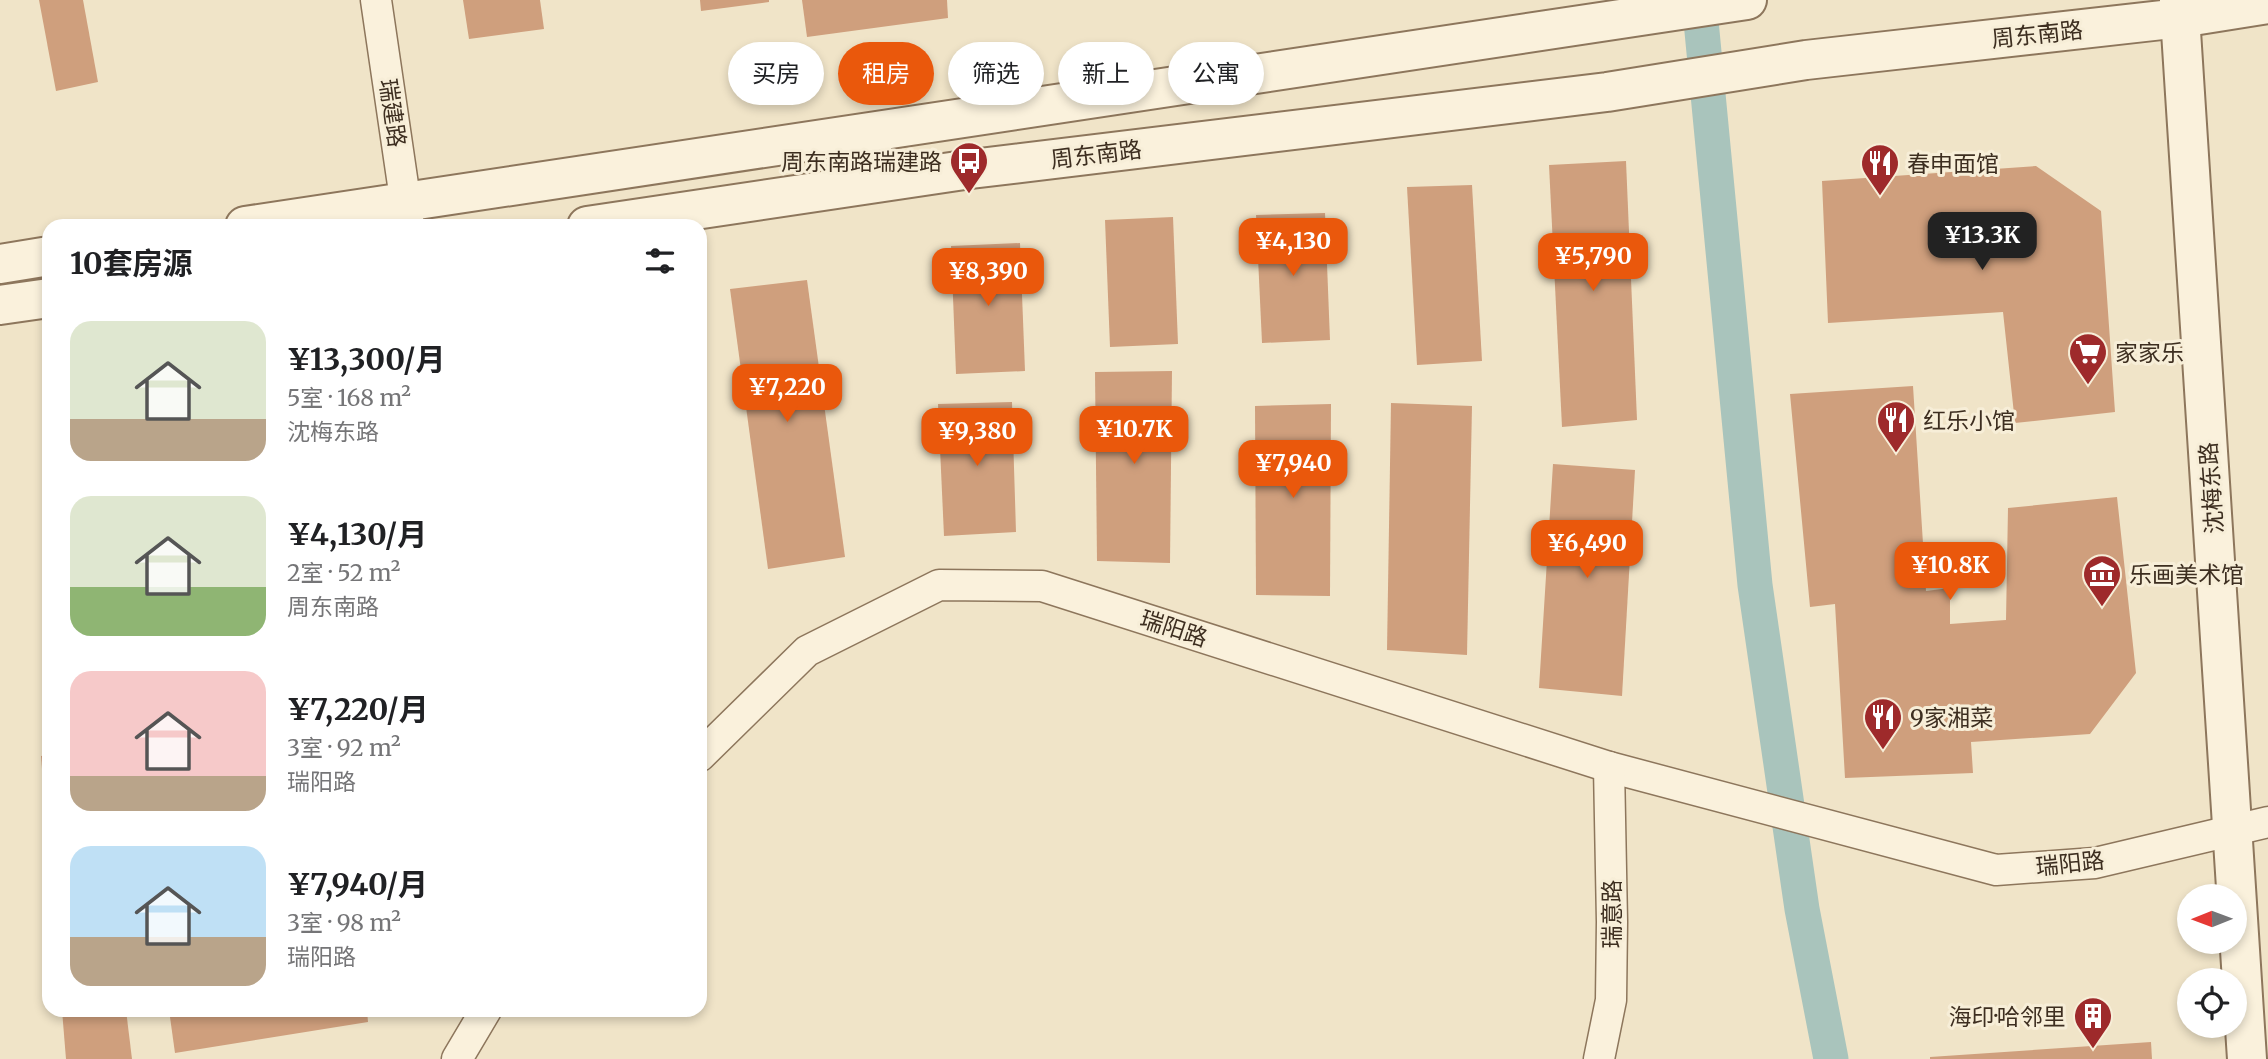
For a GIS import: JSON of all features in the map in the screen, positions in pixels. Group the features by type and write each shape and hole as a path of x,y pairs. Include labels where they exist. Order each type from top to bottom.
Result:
{"street":[{"name":"瑞建路","path":"376,0 408,213"},
{"path":"333,219 408,213 1747,0"},
{"name":"周东南路","path":"634,219 971,169 1607,92 1806,60 2179,9 2268,4"},
{"name":"沈梅东路","path":"2179,9 2251,826 2247,1059"},
{"path":"0,264 42,257"},
{"path":"0,305 42,299"},
{"name":"瑞阳路","path":"707,749 807,651 939,585 1042,586 1609,767 1996,870 2095,863 2251,826"},
{"name":"瑞意路","path":"1599,1059 1611,1000 1609,767"},
{"path":"457,1059 481,1017"}],"building":[{"path":"39,0 83,0 98,82 56,91"},
{"path":"463,0 540,0 544,29 469,39"},
{"path":"700,0 769,0 769,2 701,11"},
{"path":"802,0 947,0 948,18 807,37"},
{"path":"1626,161 1637,420 1562,427 1549,165"},
{"path":"2036,166 2101,211 2115,412 2015,423 2003,312 1828,323 1822,181"},
{"path":"1472,185 1482,361 1417,365 1407,187"},
{"path":"1325,213 1330,340 1262,343 1256,215"},
{"path":"1173,217 1178,344 1110,347 1105,220"},
{"path":"1020,243 1025,371 956,374 951,246"},
{"path":"807,280 845,557 768,569 730,289"},
{"path":"1172,371 1170,563 1097,561 1095,372"},
{"path":"1913,386 1926,591 1950,588 1950,624 2006,620 2008,508 2117,497 2136,673 2090,734 1971,742 1973,773 1845,778 1835,604 1810,607 1790,394"},
{"path":"1012,402 1016,532 944,536 938,404"},
{"path":"1391,403 1472,406 1467,655 1387,650"},
{"path":"1331,404 1330,596 1256,595 1255,406"},
{"path":"1553,464 1635,470 1622,696 1539,688"},
{"path":"63,1017 127,1017 132,1059 66,1059"},
{"path":"170,1017 368,1017 368,1022 175,1053"},
{"name":"海印·哈邻里","path":"2151,1042 2152,1059 1930,1059 1930,1057"}],"waterway":[{"path":"1699,0 1755,585 1802,909 1831,1059"}],"place":[{"name":"周东南路瑞建路","path":"969,195"},
{"name":"春申面馆","path":"1880,197"},
{"name":"家家乐","path":"2088,386"},
{"name":"红乐小馆","path":"1896,454"},
{"name":"乐画美术馆","path":"2102,608"},
{"name":"9家湘菜","path":"1883,751"},
{"name":"海印·哈邻里","path":"2093,1050"}]}
